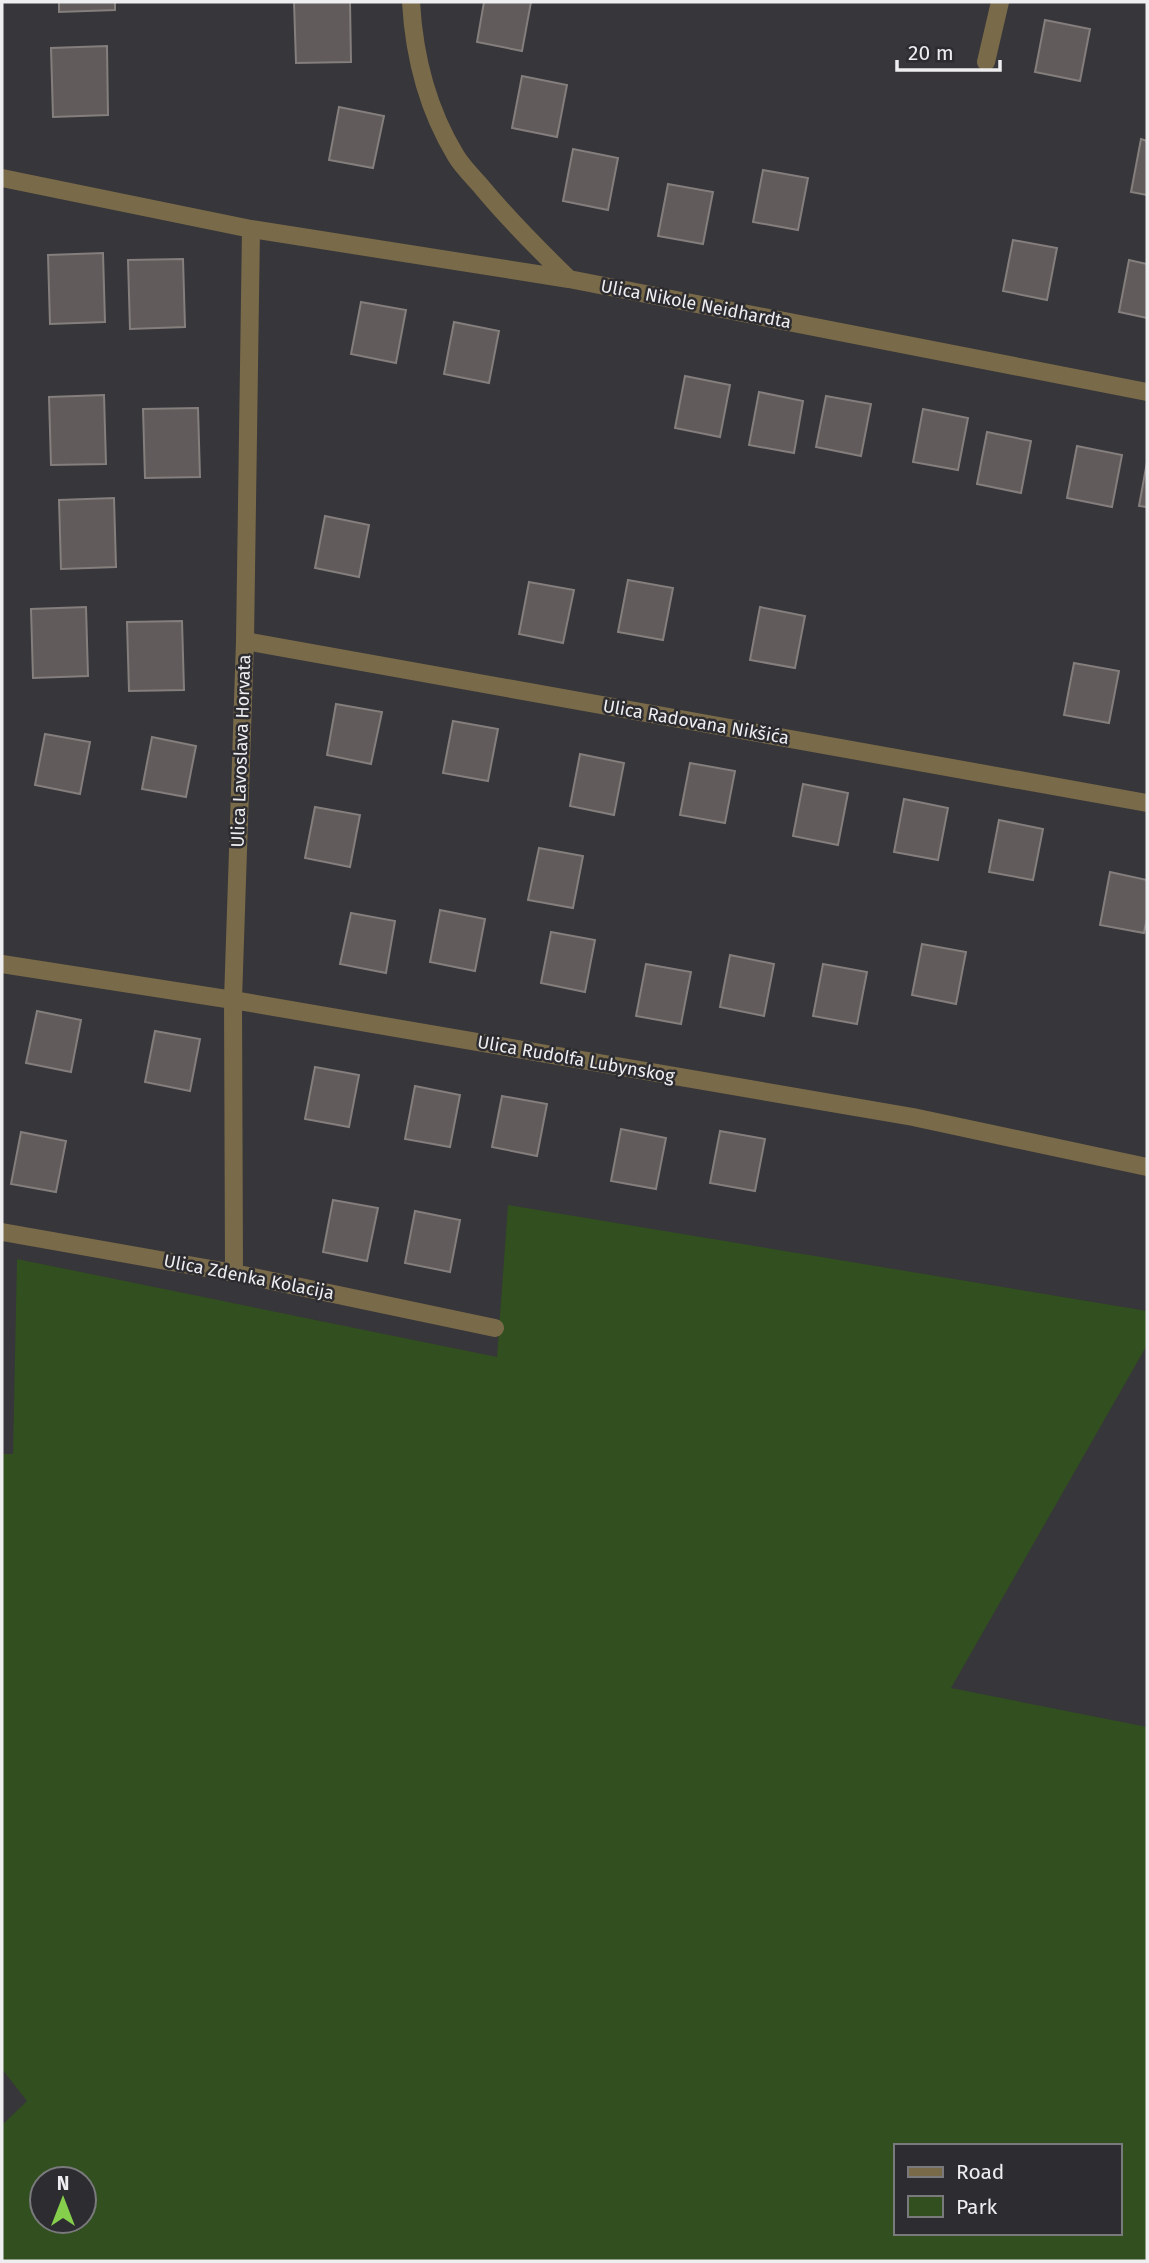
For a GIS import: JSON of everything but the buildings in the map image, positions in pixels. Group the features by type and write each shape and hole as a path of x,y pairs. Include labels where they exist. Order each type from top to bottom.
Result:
{"street":[{"path":"411,2 413,29 423,79 457,158 509,220 569,279"},
{"path":"986,62 1000,2"},
{"path":"2,178 251,229 569,279"},
{"name":"Ulica Lavoslava Horvata","path":"234,1273 233,1000 245,641 251,229"},
{"name":"Ulica Nikole Neidhardta","path":"569,279 1147,392"},
{"name":"Ulica Radovana Nikšića","path":"245,641 1147,803"},
{"name":"Ulica Rudolfa Lubynskog","path":"2,964 233,1000 913,1117 1147,1167"},
{"name":"Ulica Zdenka Kolacija","path":"2,1232 234,1273 495,1328"}],"green space":[{"path":"508,1205 1147,1311 1147,1345 951,1688 1147,1727 1147,2261 2,2261 2,2125 27,2101 2,2069 2,1454 13,1454 17,1259 497,1357"}]}
